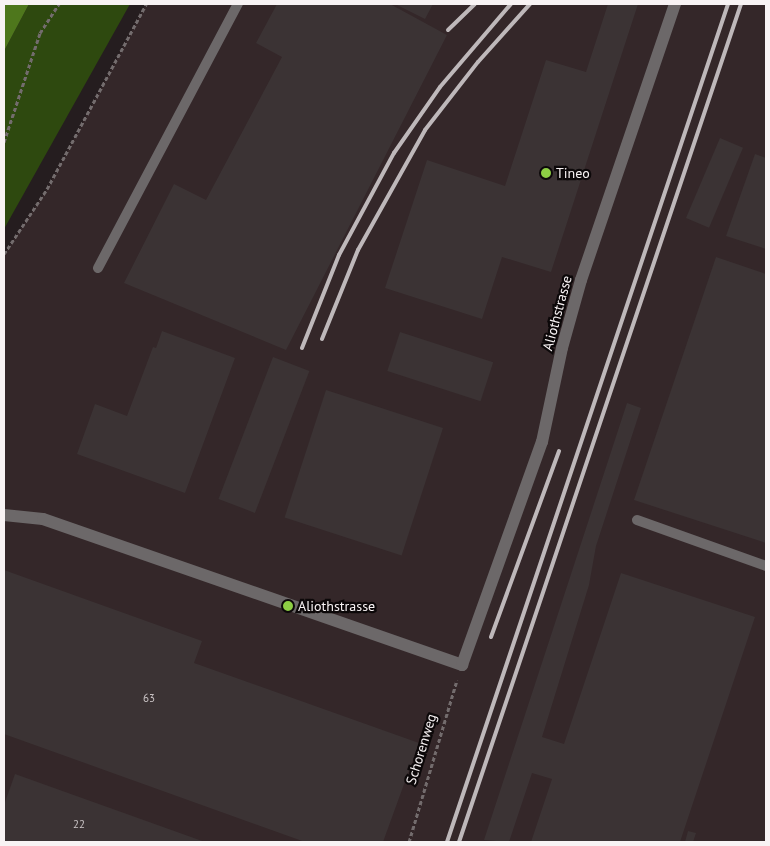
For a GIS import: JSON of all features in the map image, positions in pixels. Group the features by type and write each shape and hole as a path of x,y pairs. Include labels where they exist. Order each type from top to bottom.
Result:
{"street":[{"name":"Aliothstrasse","path":"462,665 542,442 562,348 580,280 674,4"},
{"path":"4,516 43,519 462,665"}],"lane":[{"path":"98,268 238,4"},
{"path":"637,520 766,566"}],"path":[{"path":"4,142 40,33 59,4"},
{"path":"4,254 47,189 146,4"},
{"name":"Schorenweg","path":"409,842 462,665"}],"shaded area":[{"path":"4,4 29,4 4,51"},
{"path":"29,4 130,4 4,229 4,51"},
{"path":"146,4 766,4 766,842 4,842 4,254 47,189"}],"building":[{"path":"277,4 390,4 447,35 286,350 124,283 174,184 206,200 282,57 256,43"},
{"path":"395,4 433,4 425,19"},
{"name":"Tineo","path":"608,4 638,4 551,272 502,257 482,319 385,288 427,160 505,186 546,60 586,72"},
{"path":"720,138 743,148 709,228 686,218"},
{"path":"755,154 766,158 766,249 726,236"},
{"path":"716,257 766,274 766,543 634,500"},
{"path":"162,331 235,358 185,493 77,454 95,404 127,416 153,347 156,348"},
{"path":"400,332 493,362 481,401 387,371"},
{"path":"273,357 309,371 255,513 219,499"},
{"path":"326,390 443,428 402,555 285,517"},
{"path":"627,403 641,408 596,546 589,585 542,737 564,744 621,573 755,617 680,842 531,842 552,779 532,773 509,842 484,840"},
{"path":"4,570 202,641 194,663 419,743 383,842 305,842 4,734"},
{"path":"15,774 205,842 4,842 4,805"},
{"path":"688,831 696,833 693,842 685,842"}],"railway":[{"path":"448,30 475,4"},
{"path":"302,348 339,255 394,153 440,87 511,4"},
{"path":"322,339 358,250 425,130 478,62 530,4"},
{"path":"447,842 728,4"},
{"path":"459,842 741,4"},
{"path":"491,637 559,451"}],"place":[{"name":"Tineo","path":"546,173"},
{"name":"Aliothstrasse","path":"288,606"}]}
